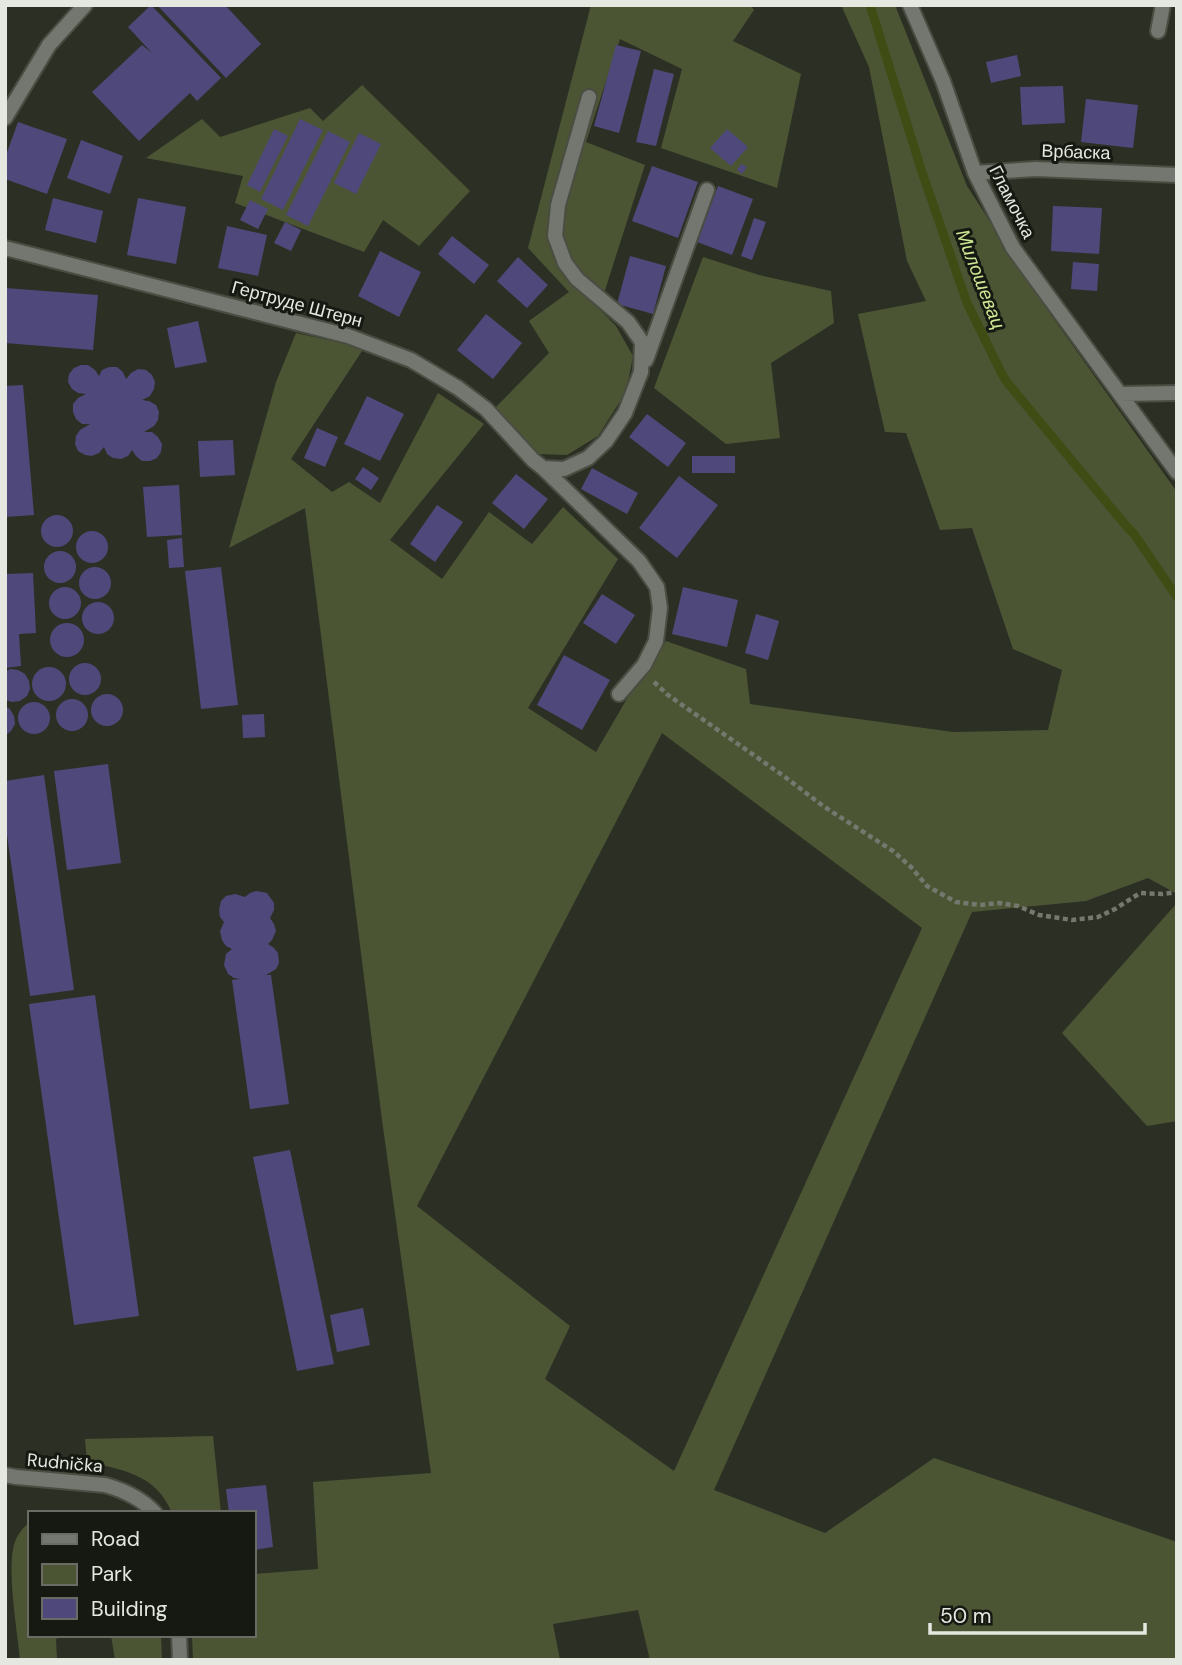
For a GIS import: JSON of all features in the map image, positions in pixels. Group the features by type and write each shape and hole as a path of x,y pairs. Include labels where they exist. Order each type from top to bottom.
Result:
{"street":[{"path":"5,118 49,45 85,5"},
{"name":"Гламочка","path":"910,5 943,81 975,173 1013,248 1177,472"},
{"path":"1158,31 1163,5"},
{"path":"589,97 558,205 555,236 565,263 577,279 628,322 642,342 641,372"},
{"name":"Врбаска","path":"975,173 1036,169 1177,175"},
{"path":"543,468 564,469 588,458 606,441 625,413 708,190"},
{"name":"Гертруде Штерн","path":"5,248 348,336 411,360 458,388 486,409 533,460 639,561 657,587 660,608 656,640 644,665 619,694"},
{"path":"1120,394 1177,393"},
{"name":"Rudnička","path":"5,1475 105,1485 120,1489 152,1511"},
{"path":"179,1637 180,1660"}],"path":[{"path":"644,665 652,680 668,695 823,806 892,850 927,886 956,902 980,905 999,903 1018,906 1039,915 1072,920 1098,917 1140,893 1177,892"}],"green space":[{"path":"591,5 750,5 754,10 733,41 801,74 777,188 661,148 682,69 620,39 586,142 645,165 599,309 616,326 633,356 626,392 598,436 567,455 538,454 495,408 549,353 529,321 569,292 528,248"},
{"path":"841,5 895,5 967,186 1051,315 1177,492 1177,894 1148,878 1086,901 972,912 714,1490 825,1533 934,1458 1177,1542 1177,1660 650,1660 638,1610 553,1624 560,1660 193,1660 192,1637 256,1637 256,1574 318,1569 313,1482 431,1473 382,1120 305,508 229,548 276,382 296,333 364,348 291,459 332,492 349,482 380,503 438,393 484,424 390,540 442,579 489,512 532,544 563,507 618,559 528,708 596,752 639,678 666,641 746,669 750,704 953,732 1048,730 1062,670 1013,649 972,528 940,530 906,433 885,432 858,314 926,301 907,261 869,67","holes":["662,733 922,928 674,1471 545,1379 570,1326 417,1206"]},
{"path":"362,85 470,191 419,246 383,220 364,252 235,203 243,176 146,158 202,119 220,137 310,108 323,121"},
{"path":"703,257 759,275 831,291 834,323 771,363 780,438 726,444 654,388"},
{"path":"1177,903 1177,1121 1147,1126 1062,1033"},
{"path":"213,1436 221,1511 171,1511 165,1500 148,1482 125,1471 87,1462 85,1439"},
{"path":"28,1524 28,1637 60,1637 56,1639 57,1660 20,1660 12,1589 12,1561 13,1549 21,1531"},
{"path":"111,1637 161,1637 162,1660 115,1660"}],"building":[{"path":"151,5 221,78 197,101 190,93 139,141 92,92 142,45 152,53 128,27"},
{"path":"157,5 225,5 261,44 226,78"},
{"path":"616,45 641,51 619,133 594,126"},
{"path":"1017,55 1021,76 991,83 986,62"},
{"path":"654,69 674,74 656,146 636,142"},
{"path":"1063,86 1065,123 1022,125 1020,87"},
{"path":"1086,99 1138,105 1133,148 1081,142"},
{"path":"300,119 323,130 283,210 261,199"},
{"path":"18,122 67,139 47,194 5,179 5,158"},
{"path":"274,129 288,136 260,192 247,185"},
{"path":"727,129 748,147 731,166 710,148"},
{"path":"328,131 350,142 308,226 286,215"},
{"path":"359,133 381,144 356,194 334,183"},
{"path":"81,140 123,156 110,194 67,178"},
{"path":"741,164 747,167 742,174 737,170"},
{"path":"652,166 698,182 678,238 632,221"},
{"path":"718,186 753,199 732,255 697,242"},
{"path":"53,198 103,211 96,243 45,230"},
{"path":"138,198 186,207 176,264 127,255"},
{"path":"250,200 268,209 258,229 240,220"},
{"path":"1053,206 1102,208 1099,254 1051,251"},
{"path":"754,218 766,222 752,260 741,256"},
{"path":"285,222 301,230 291,251 274,243"},
{"path":"227,226 267,235 258,276 218,268"},
{"path":"452,236 489,265 474,284 438,254"},
{"path":"380,251 421,272 399,317 358,296"},
{"path":"630,256 666,266 653,314 617,304"},
{"path":"518,257 548,285 527,308 497,281"},
{"path":"1073,262 1099,264 1097,291 1071,289"},
{"path":"5,288 98,295 93,350 5,343"},
{"path":"486,314 522,343 493,379 457,350"},
{"path":"198,321 207,362 175,368 167,328"},
{"path":"81,365 88,365 99,376 102,370 109,367 117,367 126,379 138,369 146,370 152,375 154,389 150,396 142,400 156,405 159,412 154,426 144,432 152,432 162,444 157,458 142,461 132,450 128,456 121,459 113,458 107,454 104,447 92,456 78,451 76,436 90,424 82,424 76,419 73,404 86,394 72,389 68,382 69,374"},
{"path":"23,385 34,515 5,517 5,386"},
{"path":"367,396 404,414 380,461 344,444"},
{"path":"647,414 686,443 668,467 629,437"},
{"path":"317,428 338,437 325,467 304,458"},
{"path":"233,440 235,475 200,477 198,441"},
{"path":"692,456 735,456 735,473 692,473"},
{"path":"363,467 379,478 371,490 355,479"},
{"path":"592,468 638,493 627,514 581,489"},
{"path":"516,474 548,499 524,529 492,503"},
{"path":"679,476 718,505 677,558 639,528"},
{"path":"179,485 182,535 147,537 143,487"},
{"path":"437,505 463,522 435,562 410,544"},
{"path":"57,515 69,519 73,531 69,543 57,547 45,543 41,531 45,519"},
{"path":"92,531 104,535 108,547 104,559 92,563 80,559 76,547 80,535"},
{"path":"182,538 184,567 169,568 167,540"},
{"path":"60,551 72,555 76,567 72,579 60,583 48,579 44,567 48,555"},
{"path":"95,567 107,571 111,583 107,595 95,599 83,595 79,583 83,571"},
{"path":"221,567 238,705 201,709 185,571"},
{"path":"33,573 36,633 19,634 21,666 5,668 5,574"},
{"path":"65,587 77,591 81,603 77,615 65,619 53,615 49,603 53,591"},
{"path":"683,587 738,600 727,647 672,634"},
{"path":"602,594 635,615 616,644 583,623"},
{"path":"98,602 110,606 114,618 110,630 98,634 86,630 82,618 86,606"},
{"path":"756,614 779,621 768,660 745,653"},
{"path":"67,623 79,628 84,640 79,652 67,657 55,652 50,640 55,628"},
{"path":"564,655 610,680 582,730 537,705"},
{"path":"85,663 97,667 101,679 97,691 85,695 73,691 69,679 73,667"},
{"path":"49,667 61,672 66,684 61,696 49,701 37,696 32,684 37,672"},
{"path":"10,669 25,674 29,681 27,696 20,701 5,700 5,672"},
{"path":"107,694 119,698 123,710 119,722 107,726 95,722 91,710 95,698"},
{"path":"72,699 84,703 88,715 84,727 72,731 60,727 56,715 60,703"},
{"path":"34,702 46,706 50,718 46,730 34,734 22,730 18,718 22,706"},
{"path":"5,706 14,716 15,724 5,736"},
{"path":"264,714 265,737 243,738 242,715"},
{"path":"108,764 121,863 67,870 54,771"},
{"path":"44,775 74,990 30,996 5,821 5,781"},
{"path":"256,891 267,893 274,903 270,918 276,931 268,944 278,953 279,963 276,969 266,975 271,975 289,1104 250,1109 232,980 240,979 228,974 224,965 226,954 232,949 222,940 220,931 224,922 219,910 221,901 226,896 235,894 245,897"},
{"path":"95,995 139,1316 74,1325 29,1004"},
{"path":"290,1150 334,1364 297,1371 253,1157"},
{"path":"363,1308 370,1345 337,1352 330,1315"},
{"path":"266,1485 273,1547 256,1550 256,1511 229,1511 226,1489"}],"waterway":[{"name":"Милошевац","path":"870,5 921,169 967,303 1001,372 1134,534 1177,597"}]}
